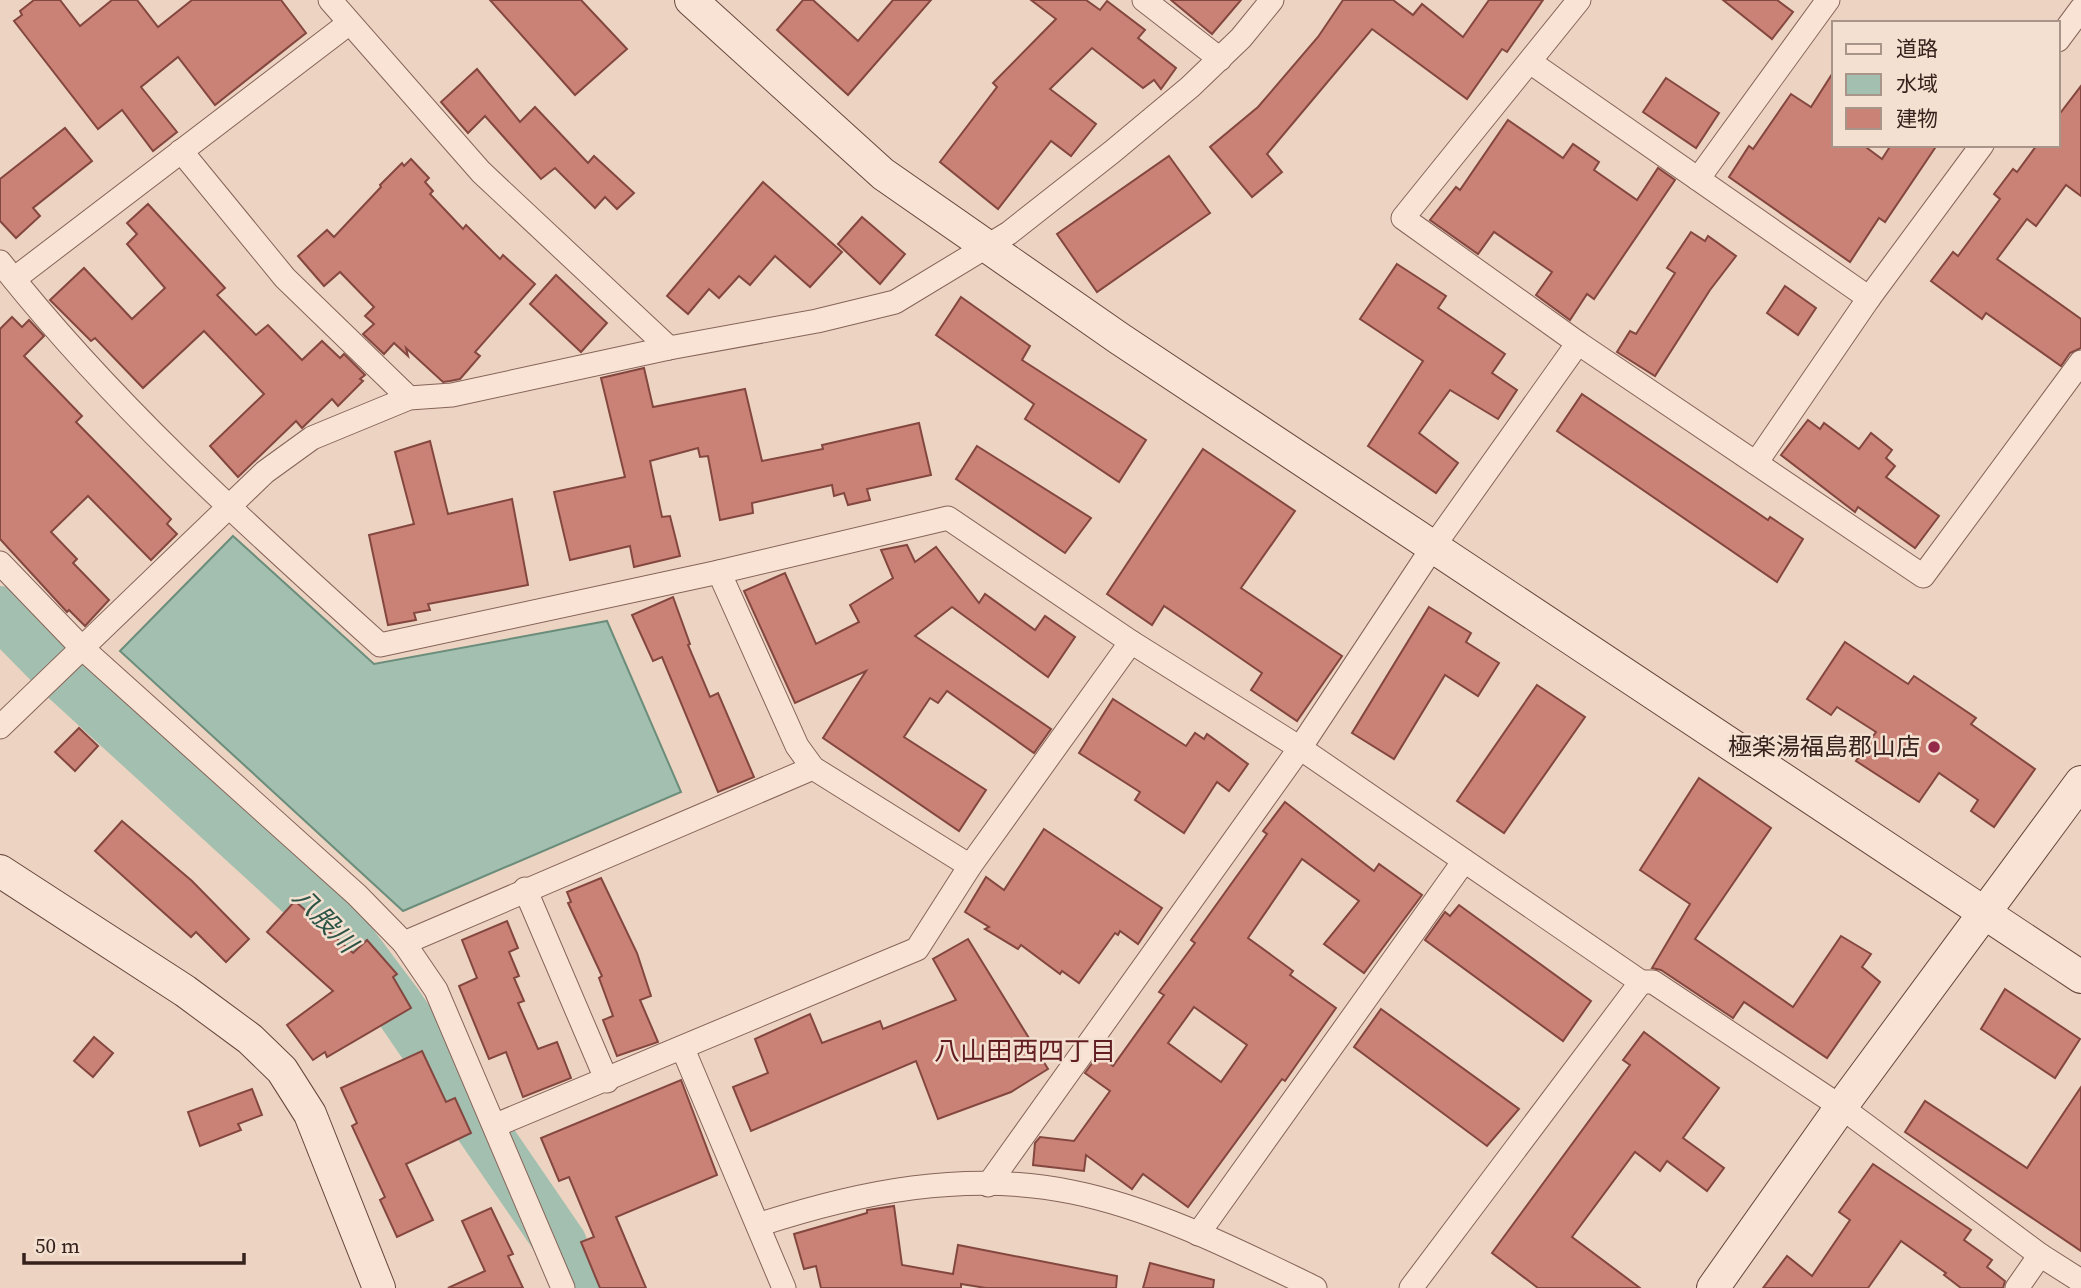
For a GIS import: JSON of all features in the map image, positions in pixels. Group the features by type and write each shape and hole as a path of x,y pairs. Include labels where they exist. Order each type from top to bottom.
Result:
{"street":[{"path":"330,0 348,24 481,172 669,348"},
{"path":"691,0 883,174 1433,547 1987,912 2081,977"},
{"path":"1144,0 1220,58"},
{"path":"0,727 265,472 313,438 409,398 452,395 669,348 817,321 895,302 989,247 1155,117 1241,38 1272,0"},
{"path":"1579,0 1403,218 1578,343 1923,576 2081,362"},
{"path":"1698,179 1828,0"},
{"path":"2060,37 2081,9"},
{"path":"348,24 181,150 7,271 109,390 229,508 380,645 719,572 948,518 1131,642 1300,748 1641,982 1653,982 1841,1107 2040,1255 2081,1281"},
{"path":"1530,62 1869,298"},
{"path":"1756,463 1869,298 1981,147"},
{"path":"181,150 285,278 409,398"},
{"path":"988,1185 1300,748 1433,547 1578,343"},
{"path":"0,563 81,647 357,895 404,943 436,990 496,1125 563,1288"},
{"path":"719,572 797,746 813,768 970,866"},
{"path":"496,1125 607,1081 917,949 970,866 1131,642"},
{"path":"404,943 813,768"},
{"path":"1717,1287 1841,1107 2081,782"},
{"path":"1198,1234 1464,861"},
{"path":"0,871 185,991 250,1040 282,1070 310,1114 380,1288"},
{"path":"525,889 607,1081"},
{"path":"1411,1288 1641,982"},
{"path":"683,1049 784,1288"},
{"path":"758,1225 835,1201 895,1188 988,1185 1073,1192 1198,1234 1315,1288"},
{"path":"2017,1288 2040,1255"}],"water":[{"path":"233,536 374,664 607,621 681,792 403,911 120,651"}],"building":[{"path":"34,0 60,0 80,26 112,0 137,0 158,27 192,0 281,0 306,33 215,105 178,57 141,87 177,132 153,151 122,110 98,129 14,21 22,15 20,11"},
{"path":"490,0 581,0 627,49 575,95"},
{"path":"803,0 813,0 858,41 893,0 931,0 848,95 777,30"},
{"path":"1031,0 1086,0 1100,10 1107,1 1145,30 1138,38 1176,68 1161,89 1154,80 1143,88 1092,48 1050,89 1096,124 1071,156 1051,141 998,209 940,162 997,87 993,83 1056,19"},
{"path":"1171,0 1241,0 1212,34"},
{"path":"1343,0 1393,0 1413,15 1422,4 1463,37 1489,0 1543,0 1507,52 1502,49 1467,99 1372,29 1267,154 1282,172 1252,197 1210,147 1258,107 1318,37"},
{"path":"1723,0 1777,0 1793,12 1772,39"},
{"path":"477,69 520,122 535,107 588,163 594,156 634,193 617,209 605,197 595,208 555,168 541,179 485,116 468,133 441,102"},
{"path":"1832,74 1832,147 1866,147 1882,159 1890,147 1936,147 1885,222 1879,218 1850,262 1729,177 1749,146 1753,149 1791,94 1811,107"},
{"path":"1666,78 1719,113 1696,148 1643,112"},
{"path":"2081,86 2081,196 2066,185 2036,226 2027,219 1997,259 2081,319 2081,348 2070,353 2061,366 1986,313 1982,319 1931,281 1953,252 1958,256 2000,199 1994,194 2013,169 2017,172 2036,147 2060,147 2060,113"},
{"path":"1508,120 1563,158 1573,144 1599,162 1594,170 1637,200 1658,168 1675,180 1594,299 1587,294 1570,320 1536,295 1552,272 1494,232 1478,254 1430,220 1456,187 1460,190"},
{"path":"65,128 92,161 33,208 40,216 16,238 0,221 0,179"},
{"path":"1169,156 1210,213 1097,292 1057,234"},
{"path":"411,159 429,178 425,182 433,191 430,194 463,229 466,225 500,259 503,255 535,284 475,352 480,356 460,379 450,381 443,382 406,348 408,356 394,343 384,354 363,334 374,324 365,316 374,307 340,272 324,286 298,256 327,230 334,237 380,185 402,163 404,166"},
{"path":"763,182 842,252 810,287 775,256 750,285 739,276 719,298 709,289 688,314 667,296"},
{"path":"148,204 225,288 217,295 256,335 268,325 302,360 322,341 340,358 344,354 365,375 360,379 363,381 338,406 332,399 302,428 296,421 238,477 210,446 264,394 204,331 143,388 95,338 91,341 50,300 84,268 132,319 165,288 127,244 137,234 127,223"},
{"path":"862,217 905,254 880,284 838,244"},
{"path":"1691,232 1705,241 1708,236 1736,256 1710,290 1655,376 1617,352 1630,331 1636,334 1675,273 1667,268"},
{"path":"1397,264 1446,296 1438,308 1505,354 1492,373 1517,390 1498,419 1450,390 1419,433 1458,463 1436,493 1368,446 1423,361 1360,319"},
{"path":"556,275 607,323 581,352 530,304"},
{"path":"1785,286 1816,308 1798,335 1767,313"},
{"path":"961,297 1030,346 1022,360 1146,440 1119,482 1025,419 1034,404 936,335"},
{"path":"12,317 22,327 29,320 44,336 24,356 82,416 76,422 171,519 167,524 177,534 151,560 88,496 51,532 77,559 73,563 109,600 85,626 69,610 67,612 0,539 0,329"},
{"path":"644,368 653,407 745,389 762,461 823,449 822,445 919,423 931,475 867,489 870,500 848,505 844,493 834,496 832,485 752,503 753,513 720,520 708,456 700,457 698,448 650,461 662,517 670,516 680,556 634,567 630,546 570,560 554,492 625,477 601,378"},
{"path":"1582,394 1768,520 1770,517 1803,539 1777,582 1557,431"},
{"path":"1808,420 1820,429 1824,423 1859,449 1871,433 1892,450 1886,458 1895,466 1886,477 1939,516 1915,548 1858,507 1855,512 1781,455"},
{"path":"430,441 448,514 512,499 528,585 428,604 430,610 414,613 416,620 388,625 369,535 414,524 395,452"},
{"path":"977,446 1091,518 1065,553 956,479"},
{"path":"1203,449 1295,511 1241,588 1342,656 1297,721 1251,690 1262,673 1164,606 1152,625 1107,594"},
{"path":"907,545 915,562 936,547 979,603 985,594 1035,630 1045,616 1075,637 1048,677 952,607 915,636 1051,729 1034,753 947,691 938,703 930,698 904,737 986,790 959,831 823,738 866,671 795,703 744,591 785,573 816,644 859,622 850,605 893,578 881,550"},
{"path":"673,597 690,644 688,645 710,697 718,693 754,777 718,792 662,657 653,661 632,615"},
{"path":"1429,607 1471,633 1466,642 1499,663 1478,696 1445,675 1394,759 1352,733"},
{"name":"極楽湯福島郡山店","path":"1845,642 1908,684 1914,676 1976,718 1971,724 2035,769 1994,827 1971,811 1978,800 1939,773 1919,802 1856,761 1876,732 1837,707 1831,715 1807,699"},
{"path":"1537,685 1585,717 1504,833 1457,801"},
{"path":"1113,699 1186,746 1195,733 1204,739 1207,734 1248,764 1229,791 1217,782 1184,833 1135,800 1140,792 1079,753"},
{"path":"79,728 98,746 75,771 55,752"},
{"path":"1699,778 1771,828 1695,939 1793,1007 1841,936 1871,954 1862,967 1880,982 1827,1058 1744,1002 1733,1018 1661,970 1652,968 1690,904 1640,870"},
{"path":"1285,802 1374,871 1379,864 1422,895 1364,973 1324,944 1359,901 1302,859 1248,938 1293,971 1290,975 1336,1008 1285,1081 1282,1079 1188,1207 1143,1174 1132,1189 1086,1155 1084,1171 1033,1165 1035,1143 1040,1137 1074,1141 1110,1091 1085,1073 1098,1055 1113,1066 1164,995 1159,992 1195,943 1191,940 1267,834 1263,831","holes":["1194,1007 1247,1045 1221,1082 1168,1043"]},
{"path":"122,821 192,881 249,939 226,962 196,932 191,937 95,851"},
{"path":"1044,829 1162,908 1138,944 1120,931 1118,935 1115,933 1079,983 1062,971 1060,974 1021,945 1018,949 985,929 989,927 965,912 986,877 1004,890"},
{"path":"601,878 637,953 651,996 640,1000 658,1042 617,1056 603,1020 613,1016 599,978 602,976 568,903 571,902 567,892"},
{"path":"295,901 353,953 367,940 397,974 393,977 411,1008 327,1057 325,1052 313,1060 287,1025 333,991 267,932"},
{"path":"1459,905 1591,1001 1563,1041 1425,940 1445,912 1450,916"},
{"path":"507,921 518,948 509,952 519,976 514,978 524,1001 518,1003 538,1049 557,1042 571,1078 523,1097 506,1052 489,1059 459,986 477,978 462,940"},
{"path":"968,939 1048,1069 1011,1092 938,1119 916,1061 751,1131 733,1087 768,1073 755,1039 810,1014 822,1043 880,1021 883,1029 956,1000 933,959"},
{"path":"2005,989 2080,1039 2055,1078 1981,1029"},
{"path":"1381,1009 1519,1109 1487,1146 1354,1047"},
{"path":"1644,1032 1719,1088 1683,1138 1724,1168 1707,1191 1667,1161 1660,1171 1635,1152 1572,1237 1640,1288 1538,1288 1492,1253 1630,1065 1623,1060"},
{"path":"94,1037 113,1053 93,1077 74,1061"},
{"path":"422,1051 446,1102 455,1098 471,1133 406,1164 433,1220 397,1237 380,1200 385,1197 352,1126 357,1123 341,1088"},
{"path":"681,1080 717,1175 616,1217 646,1288 600,1288 581,1242 594,1237 569,1177 559,1181 541,1138"},
{"path":"2081,1087 2081,1251 1905,1132 1925,1101 2027,1168"},
{"path":"252,1089 262,1115 238,1124 241,1130 200,1146 188,1112"},
{"path":"1873,1164 1971,1230 1964,1240 1992,1260 1987,1267 2005,1281 2003,1288 1961,1288 1944,1275 1946,1273 1901,1241 1868,1288 1763,1288 1787,1256 1812,1276 1850,1220 1839,1212"},
{"path":"894,1206 902,1265 953,1274 958,1245 1117,1276 1116,1288 986,1288 961,1284 961,1288 821,1288 816,1266 804,1269 794,1234 867,1213 867,1210"},
{"path":"491,1208 513,1254 508,1256 523,1288 448,1288 485,1271 462,1221"},
{"path":"1150,1263 1214,1280 1213,1288 1143,1288"}],"waterway":[{"name":"八股川","path":"0,612 61,674 342,931 396,1003 561,1244 579,1288"}],"place":[{"name":"極楽湯福島郡山店","path":"1934,747"}],"district":[{"name":"八山田西四丁目","path":"1025,1051"}]}
